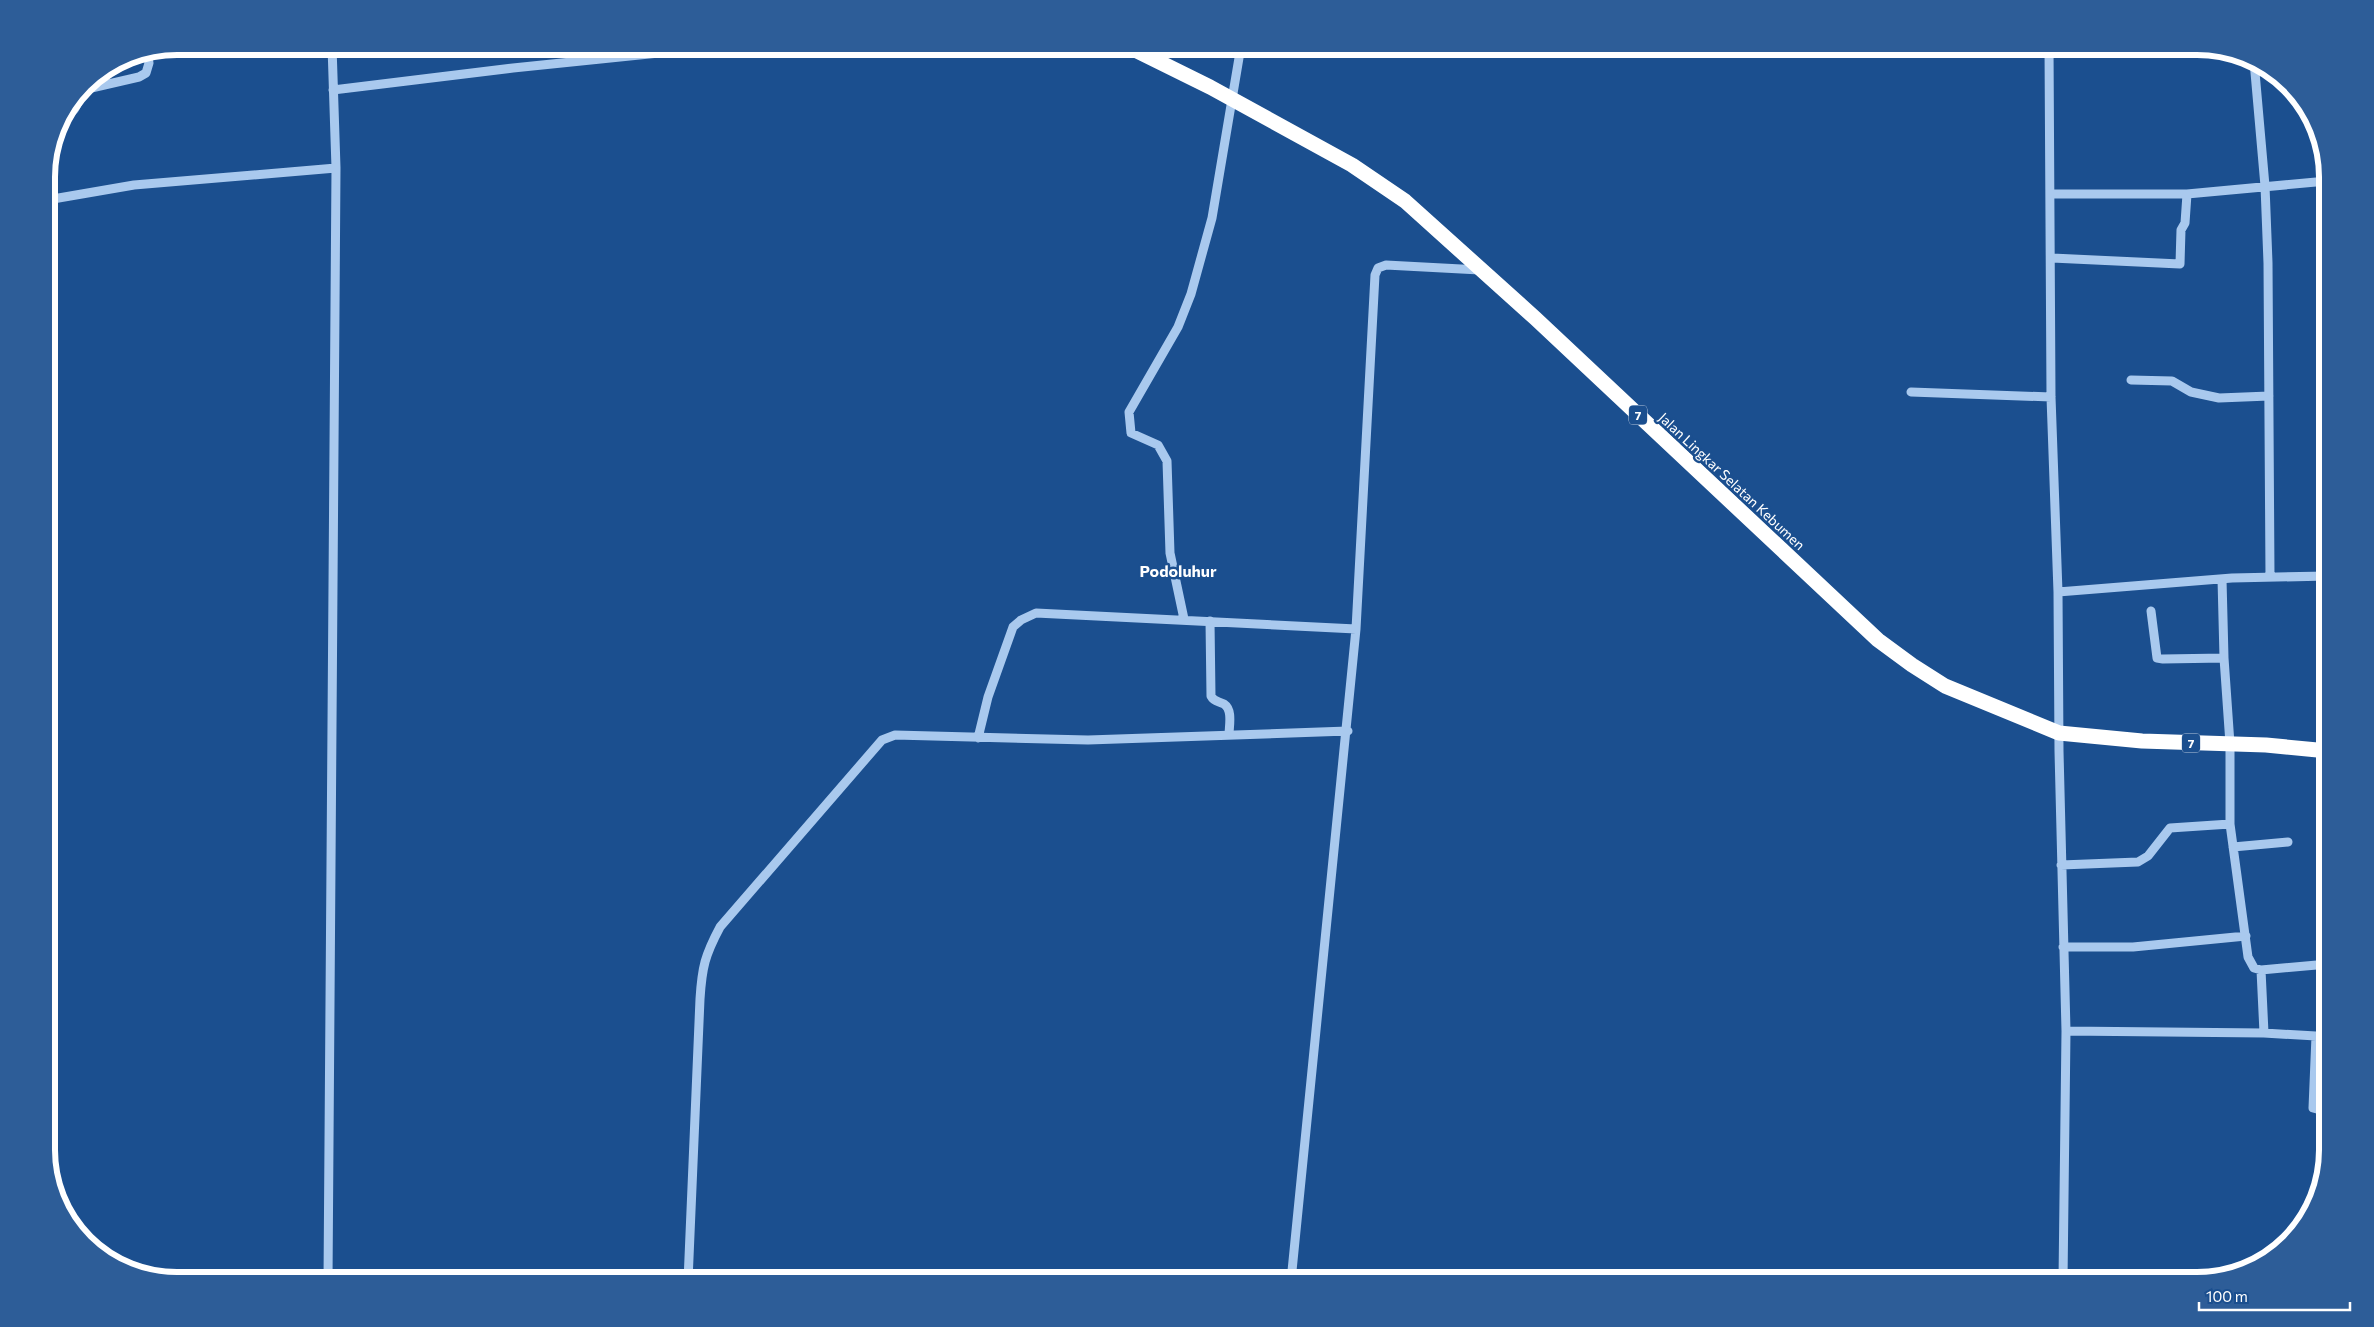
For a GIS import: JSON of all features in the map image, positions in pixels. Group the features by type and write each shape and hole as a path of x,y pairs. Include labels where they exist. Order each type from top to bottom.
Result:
{"highway":[{"name":"Jalan Lingkar Selatan Kebumen","path":"1145,55 1210,87 1352,165 1405,201 1482,270 1878,640 1945,686 2053,731 2142,741 2230,744 2319,750"}],"street":[{"path":"328,1272 336,168 332,55"},
{"path":"333,90 512,68 639,55"},
{"path":"1184,619 1170,553 1167,461 1158,445 1131,433 1129,412 1178,327 1191,294 1212,218 1239,55"},
{"path":"2049,55 2052,194 2051,397 2058,592 2053,731 2061,865 2066,1031 2063,1272"},
{"path":"94,88 139,77 146,73 149,63 148,58"},
{"path":"2255,69 2265,186 2270,577"},
{"path":"55,199 134,186 336,168"},
{"path":"2052,194 2187,194 2319,182"},
{"path":"2052,258 2180,264 2181,230 2184,223 2187,194"},
{"path":"1292,1272 1348,731 1356,629 1374,275 1378,268 1386,265 1482,270"},
{"path":"2132,380 2172,381 2190,392 2219,398 2269,396"},
{"path":"1911,392 2051,397"},
{"path":"2058,592 2222,579 2319,576"},
{"path":"2222,579 2224,658 2230,744 2230,824 2250,963 2254,968 2261,970 2319,965"},
{"path":"2151,611 2157,658 2163,660 2224,658"},
{"path":"978,738 988,697 1013,627 1028,616 1036,613 1356,629"},
{"path":"1210,621 1211,696 1215,702 1226,705 1229,711 1229,735"},
{"path":"688,1272 701,981 706,953 720,927 882,740 895,735 1088,740 1348,731"},
{"path":"2061,865 2138,862 2148,856 2170,828 2230,824"},
{"path":"2233,847 2288,842"},
{"path":"2063,947 2133,947 2246,936"},
{"path":"2261,970 2264,1033"},
{"path":"2066,1031 2264,1033 2317,1037 2313,1108 2319,1110"}],"district":[{"name":"Podoluhur","path":"1178,570"}]}
